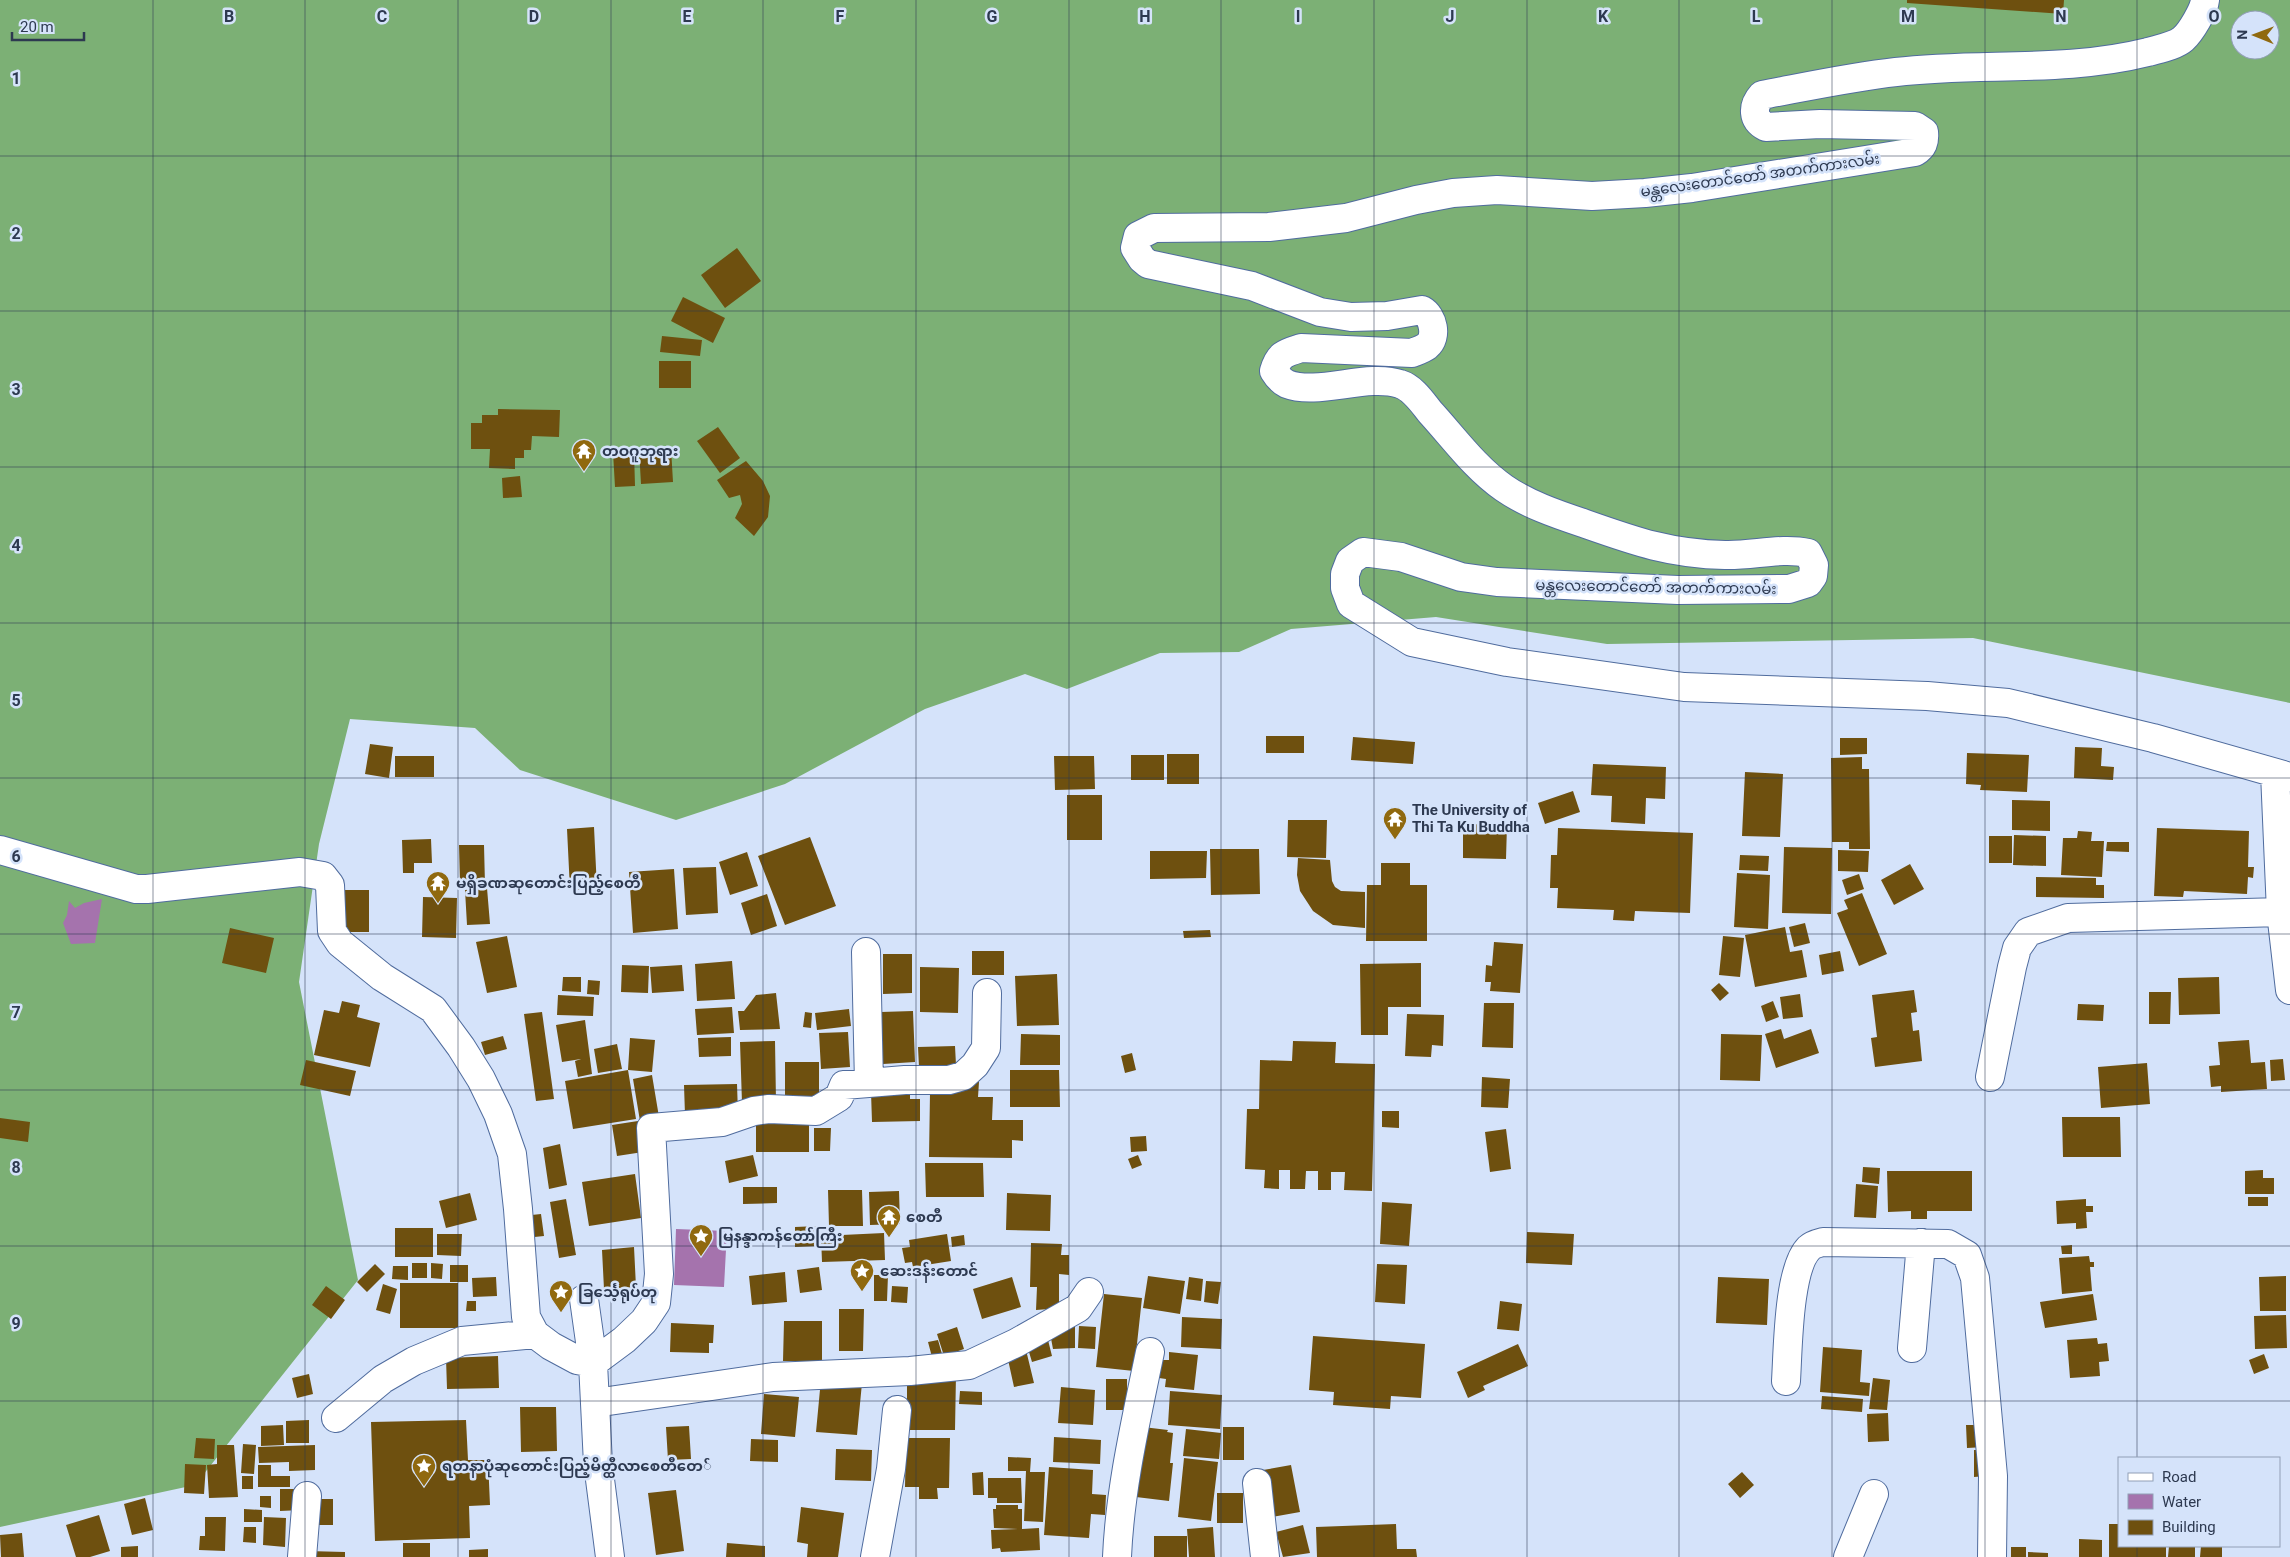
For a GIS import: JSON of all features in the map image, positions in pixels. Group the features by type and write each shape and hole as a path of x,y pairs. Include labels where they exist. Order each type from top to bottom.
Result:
{"street":[{"name":"မန္တလေးတောင်တော် အတက်ကားလမ်း","path":"2205,0 2204,8 2183,39 2165,47 2125,57 2090,64 1981,66 1896,72 1762,95 1755,105 1756,117 1759,123 1766,127 1820,124 1915,126 1924,132 1925,137 1922,146 1916,152 1692,188 1645,193 1592,196 1497,190 1453,193 1416,200 1346,218 1269,227 1154,228 1142,233 1137,239 1135,248 1142,259 1148,264 1252,286 1320,312 1351,317 1386,316 1422,310 1429,318 1433,334 1432,341 1426,347 1412,353 1301,348 1284,354 1278,359 1274,371 1287,384 1305,386 1360,382 1401,384 1415,394 1474,462 1504,488 1551,512 1628,540 1680,553 1768,553 1796,550 1808,553 1814,565 1813,576 1808,583 1789,589 1678,590 1497,582 1461,577 1401,557 1363,552 1350,562 1345,574 1345,588 1350,604 1412,642 1507,662 1684,687 1927,696 2008,703 2153,738 2282,775"},
{"path":"2282,775 2281,912 2290,990"},
{"path":"0,850 136,889 300,872 323,876 330,885 332,931 340,943 382,977 433,1009 461,1047 481,1079 498,1114 512,1154 526,1316 535,1334 551,1346 577,1360 593,1363 624,1340 644,1321 656,1303 659,1274 652,1128 722,1122 762,1110 816,1111 839,1097 844,1085 905,1080 948,1080 963,1076 975,1065 986,1048 987,993"},
{"path":"1990,1077 2017,948 2028,932 2068,918 2281,912"},
{"path":"866,952 869,1083"},
{"path":"1786,1381 1792,1304 1800,1263 1809,1247 1823,1242 1948,1244 1968,1255 1975,1278 1993,1476 1992,1557"},
{"path":"1912,1348 1921,1243"},
{"path":"595,1402 773,1377 969,1365 1016,1343 1078,1308 1089,1292"},
{"path":"584,1299 593,1363 598,1464 610,1557"},
{"path":"336,1418 383,1379 414,1361 462,1341 535,1334"},
{"path":"1117,1557 1118,1520 1150,1352"},
{"path":"875,1557 891,1469 896,1410"},
{"path":"1258,1483 1265,1557"},
{"path":"1848,1557 1874,1494"},
{"path":"302,1557 307,1496"}],"green space":[{"path":"0,0 2290,0 2290,703 1973,638 1607,644 1436,617 1291,629 1239,652 1160,653 1067,689 1025,674 925,709 785,784 676,820 520,770 475,728 350,719 319,844 299,982 358,1280 195,1485 0,1527"}],"water":[{"path":"102,899 95,943 71,944 63,923 67,915 69,901 75,908 84,903"},
{"name":"မြနန္ဒာကန်တော်ကြီး","path":"676,1229 727,1231 724,1287 674,1285"}],"building":[{"path":"1907,0 2064,0 2063,14 1907,3"},
{"path":"737,248 761,281 725,308 701,275"},
{"path":"683,297 725,318 713,343 671,321"},
{"path":"662,336 702,340 700,356 660,352"},
{"path":"659,361 691,361 691,388 659,388"},
{"path":"498,409 560,410 559,437 532,436 531,450 524,450 524,458 515,458 515,469 489,468 490,449 471,449 471,423 482,423 482,415 498,415"},
{"path":"718,427 740,458 720,473 697,441"},
{"path":"671,448 673,482 641,484 639,449"},
{"path":"634,451 635,486 615,487 613,452"},
{"path":"746,461 763,481 770,496 768,517 754,536 735,518 742,504 740,495 729,498 717,480"},
{"path":"520,476 522,497 503,498 502,478"},
{"path":"1266,736 1304,736 1304,753 1266,753"},
{"path":"1353,737 1415,742 1413,764 1351,760"},
{"path":"1840,738 1867,738 1867,754 1840,755"},
{"path":"370,744 393,747 389,778 365,774"},
{"path":"2075,747 2102,748 2101,766 2114,767 2113,780 2074,778"},
{"path":"1967,753 2029,755 2027,792 1980,790 1981,785 1966,784"},
{"path":"1167,754 1199,754 1199,784 1167,784"},
{"path":"1131,755 1164,755 1164,780 1131,780"},
{"path":"395,756 434,756 434,777 395,777"},
{"path":"1054,756 1094,756 1095,789 1055,790"},
{"path":"1862,757 1862,769 1869,769 1870,849 1849,849 1849,842 1832,842 1831,758"},
{"path":"1593,764 1666,767 1665,799 1646,798 1645,824 1611,822 1612,796 1591,795"},
{"path":"1745,772 1783,774 1780,837 1742,836"},
{"path":"1573,791 1580,812 1545,824 1538,803"},
{"path":"1067,795 1102,795 1102,840 1067,840"},
{"path":"2012,800 2050,801 2050,831 2012,830"},
{"path":"1288,820 1327,820 1326,858 1287,857"},
{"path":"1463,824 1507,825 1506,859 1463,858"},
{"path":"594,827 597,889 570,890 567,829"},
{"path":"1558,828 1693,833 1690,913 1635,911 1634,921 1613,920 1614,910 1557,908 1558,888 1550,888 1551,855 1557,855"},
{"path":"2157,828 2249,831 2248,867 2254,867 2253,878 2248,877 2247,894 2184,891 2183,897 2154,896"},
{"path":"2078,831 2092,832 2091,841 2104,841 2102,877 2061,875 2063,838 2077,838"},
{"path":"2014,835 2046,836 2046,866 2013,865"},
{"path":"1989,836 2012,836 2012,863 1989,863"},
{"path":"810,837 836,906 785,925 758,856"},
{"path":"431,839 432,863 414,863 414,873 403,873 402,840"},
{"path":"2107,842 2129,842 2129,852 2106,851"},
{"path":"459,845 484,845 485,885 460,885"},
{"path":"1784,847 1832,848 1831,914 1782,913"},
{"path":"1210,849 1259,849 1260,894 1211,895"},
{"path":"1838,850 1869,851 1868,872 1838,871"},
{"path":"1150,851 1207,851 1206,878 1150,879"},
{"path":"747,852 758,886 730,895 719,862"},
{"path":"1740,855 1769,856 1768,871 1739,870"},
{"path":"1298,858 1330,860 1332,881 1335,887 1341,891 1365,892 1365,928 1333,925 1313,911 1300,891 1297,875"},
{"path":"1381,863 1410,863 1410,885 1427,885 1427,941 1366,941 1367,885 1381,885"},
{"path":"1910,864 1924,889 1894,905 1881,880"},
{"path":"716,867 718,913 686,915 683,868"},
{"path":"674,869 678,929 633,933 629,872"},
{"path":"1737,873 1770,875 1768,929 1734,927"},
{"path":"1859,874 1864,889 1847,895 1842,880"},
{"path":"2036,877 2096,878 2096,885 2104,885 2104,898 2036,897"},
{"path":"487,888 490,924 467,925 465,890"},
{"path":"342,890 369,890 369,932 342,932"},
{"path":"1862,893 1887,954 1859,966 1837,913 1848,909 1844,900"},
{"path":"767,894 777,926 751,935 741,903"},
{"path":"423,897 457,898 456,938 422,937"},
{"path":"1805,923 1810,943 1794,947 1789,927"},
{"path":"1785,927 1790,952 1802,950 1807,977 1755,987 1745,935"},
{"path":"230,928 274,938 266,973 222,963"},
{"path":"1210,930 1211,937 1184,938 1183,931"},
{"path":"507,936 517,987 487,993 476,942"},
{"path":"1723,936 1744,938 1740,977 1719,975"},
{"path":"1494,942 1523,944 1520,993 1490,991 1491,982 1485,982 1486,965 1492,966"},
{"path":"972,951 1004,951 1004,975 972,975"},
{"path":"1840,951 1844,971 1822,975 1819,955"},
{"path":"883,954 912,954 912,993 883,994"},
{"path":"732,961 735,999 697,1001 695,964"},
{"path":"1421,963 1421,1007 1388,1007 1388,1035 1361,1035 1360,964"},
{"path":"622,965 649,966 648,993 621,992"},
{"path":"682,965 684,991 652,993 650,967"},
{"path":"920,967 959,968 958,1013 920,1012"},
{"path":"1057,974 1059,1025 1017,1026 1015,976"},
{"path":"563,977 581,977 581,992 562,991"},
{"path":"2219,977 2220,1014 2179,1015 2178,978"},
{"path":"588,980 600,981 599,995 587,994"},
{"path":"1719,983 1729,993 1720,1001 1711,990"},
{"path":"1914,990 1917,1012 1911,1013 1913,1031 1919,1030 1922,1061 1875,1067 1871,1038 1877,1037 1872,995"},
{"path":"2149,992 2171,992 2170,1024 2149,1024"},
{"path":"776,993 780,1029 740,1030 738,1011 744,1011 756,995"},
{"path":"1800,994 1803,1017 1783,1019 1780,997"},
{"path":"558,995 594,997 593,1016 557,1015"},
{"path":"342,1001 360,1005 357,1017 380,1023 370,1067 314,1055 324,1010 339,1013"},
{"path":"1773,1001 1779,1017 1766,1022 1761,1006"},
{"path":"1484,1003 1514,1003 1513,1048 1482,1047"},
{"path":"2078,1004 2104,1005 2103,1021 2077,1020"},
{"path":"732,1007 734,1033 697,1035 695,1009"},
{"path":"849,1009 851,1026 817,1030 815,1013"},
{"path":"913,1011 915,1062 883,1064 881,1012"},
{"path":"542,1012 554,1099 536,1101 524,1014"},
{"path":"805,1012 812,1013 811,1028 803,1027"},
{"path":"1407,1014 1444,1015 1443,1046 1432,1045 1431,1057 1405,1056"},
{"path":"585,1020 592,1074 578,1077 575,1061 581,1059 562,1062 556,1025"},
{"path":"1781,1029 1784,1039 1811,1029 1819,1053 1776,1068 1765,1034"},
{"path":"848,1032 850,1067 821,1069 819,1033"},
{"path":"1021,1034 1060,1035 1060,1065 1020,1065"},
{"path":"1721,1034 1762,1035 1760,1081 1720,1080"},
{"path":"503,1036 507,1049 485,1055 481,1042"},
{"path":"731,1037 731,1056 699,1057 698,1038"},
{"path":"630,1038 655,1040 652,1072 628,1070"},
{"path":"2249,1040 2251,1063 2265,1062 2267,1089 2221,1092 2221,1086 2211,1087 2209,1066 2220,1065 2218,1042"},
{"path":"775,1041 776,1102 742,1103 740,1042"},
{"path":"1293,1041 1336,1042 1335,1063 1375,1064 1372,1191 1344,1190 1345,1172 1331,1172 1331,1190 1318,1190 1318,1171 1306,1171 1305,1189 1290,1189 1290,1170 1279,1170 1279,1189 1264,1188 1265,1170 1245,1169 1247,1109 1259,1109 1260,1060 1292,1061"},
{"path":"617,1044 622,1069 598,1073 594,1049"},
{"path":"955,1046 956,1065 919,1067 918,1047"},
{"path":"1132,1053 1136,1070 1125,1073 1121,1056"},
{"path":"2283,1059 2285,1080 2271,1081 2270,1060"},
{"path":"306,1060 356,1071 350,1096 300,1085"},
{"path":"785,1062 819,1062 819,1098 785,1098"},
{"path":"2147,1063 2150,1104 2101,1108 2098,1067"},
{"path":"628,1070 636,1119 573,1129 565,1081"},
{"path":"1010,1070 1059,1070 1060,1107 1010,1107"},
{"path":"652,1075 659,1117 640,1121 633,1079"},
{"path":"1482,1077 1510,1079 1508,1108 1481,1107"},
{"path":"954,1081 979,1082 978,1097 993,1097 992,1120 1023,1120 1023,1141 1012,1140 1012,1158 929,1157 930,1093 954,1094"},
{"path":"737,1084 738,1114 685,1115 684,1085"},
{"path":"910,1091 910,1099 920,1099 920,1121 872,1122 871,1092"},
{"path":"1382,1111 1399,1111 1399,1128 1382,1127"},
{"path":"756,1117 809,1117 809,1152 756,1152"},
{"path":"2062,1117 2120,1117 2121,1157 2063,1157"},
{"path":"0,1118 30,1122 28,1142 0,1138"},
{"path":"638,1121 643,1152 617,1156 612,1125"},
{"path":"814,1128 831,1128 830,1151 814,1151"},
{"path":"1506,1129 1511,1169 1490,1172 1485,1132"},
{"path":"1146,1136 1147,1151 1131,1152 1130,1137"},
{"path":"560,1144 567,1185 549,1189 543,1148"},
{"path":"753,1155 758,1176 729,1183 725,1161"},
{"path":"1138,1155 1142,1165 1132,1169 1128,1159"},
{"path":"925,1163 983,1163 984,1197 926,1197"},
{"path":"1863,1167 1880,1168 1879,1184 1862,1182"},
{"path":"2263,1170 2263,1178 2274,1178 2274,1194 2245,1194 2245,1171"},
{"path":"1887,1171 1972,1171 1972,1211 1927,1211 1927,1219 1911,1219 1911,1211 1888,1212"},
{"path":"635,1174 641,1218 589,1226 582,1182"},
{"path":"1856,1184 1878,1186 1876,1218 1854,1217"},
{"path":"743,1187 777,1187 777,1203 743,1204"},
{"path":"828,1190 862,1190 863,1226 829,1226"},
{"path":"899,1191 900,1224 870,1225 869,1192"},
{"path":"470,1193 477,1220 446,1228 439,1201"},
{"path":"1007,1193 1051,1195 1050,1231 1006,1230"},
{"path":"2248,1197 2268,1197 2268,1206 2248,1206"},
{"path":"566,1199 576,1255 559,1258 550,1202"},
{"path":"2086,1199 2086,1206 2093,1206 2093,1212 2086,1212 2087,1228 2076,1229 2076,1223 2057,1224 2056,1201"},
{"path":"1382,1202 1412,1204 1409,1246 1380,1244"},
{"path":"541,1214 544,1236 525,1238 522,1216"},
{"path":"819,1226 820,1246 795,1247 795,1227"},
{"path":"395,1228 433,1228 433,1257 395,1257"},
{"path":"1527,1232 1574,1234 1572,1265 1526,1263"},
{"path":"884,1233 885,1260 822,1262 821,1236"},
{"path":"437,1234 462,1234 461,1256 437,1255"},
{"path":"947,1234 951,1261 913,1267 912,1262 905,1263 902,1248 910,1247 909,1240"},
{"path":"964,1235 965,1245 952,1247 951,1237"},
{"path":"1031,1243 1062,1244 1061,1255 1069,1255 1069,1275 1059,1274 1059,1304 1049,1309 1036,1310 1037,1287 1030,1287"},
{"path":"2072,1245 2072,1254 2062,1254 2061,1246"},
{"path":"634,1247 636,1287 604,1289 602,1250"},
{"path":"2089,1256 2090,1262 2094,1262 2094,1267 2090,1267 2092,1291 2062,1294 2059,1258"},
{"path":"412,1263 427,1263 427,1278 412,1278"},
{"path":"431,1263 443,1264 442,1279 431,1278"},
{"path":"375,1264 385,1274 367,1292 357,1282"},
{"path":"1377,1264 1407,1265 1405,1304 1375,1302"},
{"path":"450,1265 468,1265 468,1282 450,1282"},
{"path":"393,1266 408,1266 408,1280 392,1279"},
{"path":"819,1267 822,1290 800,1293 797,1270"},
{"path":"785,1272 787,1302 752,1305 749,1276"},
{"path":"874,1275 888,1275 887,1301 874,1301"},
{"path":"1148,1276 1185,1281 1180,1314 1143,1308"},
{"path":"2286,1276 2286,1311 2260,1311 2259,1277"},
{"path":"496,1277 497,1296 473,1297 472,1278"},
{"path":"1012,1277 1021,1307 982,1319 973,1289"},
{"path":"1189,1277 1203,1279 1201,1301 1186,1299"},
{"path":"1718,1277 1769,1279 1767,1325 1716,1323"},
{"path":"1206,1281 1221,1282 1218,1304 1204,1302"},
{"path":"400,1283 458,1283 458,1328 400,1328"},
{"path":"383,1284 397,1289 390,1314 376,1310"},
{"path":"326,1286 345,1300 331,1319 312,1305"},
{"path":"892,1286 908,1287 907,1303 891,1302"},
{"path":"1104,1294 1142,1298 1134,1371 1096,1367"},
{"path":"2093,1294 2097,1320 2045,1328 2040,1302"},
{"path":"467,1301 476,1301 476,1311 466,1311"},
{"path":"1500,1301 1522,1304 1519,1331 1497,1329"},
{"path":"839,1309 864,1309 863,1351 839,1351"},
{"path":"2286,1315 2287,1348 2255,1349 2254,1316"},
{"path":"1182,1317 1222,1319 1221,1349 1181,1347"},
{"path":"1075,1320 1075,1348 1053,1349 1050,1333"},
{"path":"784,1321 822,1321 822,1361 783,1361"},
{"path":"671,1323 714,1325 713,1343 709,1343 709,1353 670,1352"},
{"path":"1079,1326 1096,1327 1095,1349 1078,1348"},
{"path":"957,1327 964,1349 944,1356 937,1334"},
{"path":"1047,1336 1052,1356 1032,1362 1026,1342"},
{"path":"1313,1336 1425,1344 1421,1398 1391,1396 1390,1409 1333,1405 1334,1392 1309,1390"},
{"path":"2097,1338 2098,1344 2107,1343 2109,1361 2099,1362 2100,1376 2070,1378 2067,1340"},
{"path":"938,1340 942,1354 932,1357 928,1342"},
{"path":"1518,1344 1528,1366 1483,1386 1485,1390 1468,1398 1457,1372"},
{"path":"1823,1347 1862,1350 1860,1382 1870,1383 1869,1396 1820,1392"},
{"path":"1026,1350 1034,1383 1014,1387 1007,1355"},
{"path":"1169,1352 1198,1355 1194,1390 1165,1387 1166,1379 1159,1378 1161,1360 1169,1360"},
{"path":"2264,1354 2269,1368 2254,1374 2249,1360"},
{"path":"498,1356 499,1388 447,1389 446,1358"},
{"path":"907,1373 956,1374 955,1430 907,1430"},
{"path":"309,1374 313,1394 297,1398 292,1378"},
{"path":"1873,1378 1890,1380 1887,1410 1869,1409"},
{"path":"821,1379 862,1383 857,1435 816,1432"},
{"path":"1106,1379 1127,1379 1127,1410 1106,1410"},
{"path":"1061,1387 1095,1390 1093,1425 1058,1423"},
{"path":"960,1391 982,1392 982,1405 959,1404"},
{"path":"1170,1391 1222,1395 1220,1429 1168,1425"},
{"path":"764,1394 799,1397 795,1437 761,1434"},
{"path":"1822,1396 1863,1399 1862,1412 1821,1409"},
{"path":"520,1407 556,1407 557,1451 521,1452"},
{"path":"1888,1413 1889,1441 1868,1442 1867,1414"},
{"path":"309,1420 309,1443 286,1443 286,1421"},
{"path":"466,1420 468,1460 488,1460 490,1505 469,1506 470,1538 375,1541 371,1422"},
{"path":"283,1425 284,1445 261,1446 261,1426"},
{"path":"1966,1425 1985,1425 1985,1447 1967,1448"},
{"path":"689,1426 691,1459 668,1460 666,1427"},
{"path":"1143,1427 1168,1430 1167,1432 1173,1433 1170,1463 1173,1463 1169,1501 1136,1497"},
{"path":"1223,1427 1244,1427 1244,1460 1223,1460"},
{"path":"1186,1429 1221,1433 1219,1459 1183,1456"},
{"path":"1054,1437 1101,1440 1100,1464 1053,1462"},
{"path":"196,1438 215,1439 214,1459 194,1458"},
{"path":"906,1438 950,1438 949,1488 937,1488 938,1499 919,1499 919,1487 905,1487"},
{"path":"751,1439 778,1440 778,1462 750,1461"},
{"path":"243,1444 256,1445 254,1474 241,1473"},
{"path":"217,1445 234,1445 238,1497 209,1498 207,1465 217,1464"},
{"path":"315,1445 315,1470 289,1471 289,1462 259,1463 258,1447"},
{"path":"836,1449 872,1450 871,1481 835,1480"},
{"path":"1974,1450 1985,1450 1986,1476 1974,1477"},
{"path":"1008,1457 1031,1458 1030,1472 1045,1472 1043,1522 1024,1521 1026,1471 1008,1471"},
{"path":"1184,1458 1218,1462 1211,1521 1178,1517"},
{"path":"185,1464 206,1465 204,1494 184,1493"},
{"path":"258,1465 271,1465 271,1476 290,1476 290,1487 258,1487"},
{"path":"1291,1465 1300,1512 1272,1517 1263,1470"},
{"path":"1049,1467 1093,1470 1092,1494 1106,1495 1105,1515 1091,1514 1089,1538 1044,1535"},
{"path":"983,1472 984,1495 973,1495 972,1473"},
{"path":"1742,1472 1754,1485 1740,1498 1728,1484"},
{"path":"242,1476 253,1476 253,1489 242,1489"},
{"path":"988,1478 1021,1478 1022,1503 997,1503 997,1498 988,1498"},
{"path":"280,1489 302,1489 302,1510 280,1511"},
{"path":"676,1490 684,1551 656,1555 648,1493"},
{"path":"1217,1493 1243,1493 1243,1523 1217,1523"},
{"path":"260,1496 271,1496 271,1508 260,1507"},
{"path":"145,1498 153,1530 132,1535 124,1504"},
{"path":"312,1499 333,1499 333,1525 312,1525"},
{"path":"996,1505 1018,1505 1018,1509 1022,1509 1022,1529 1039,1528 1040,1550 1001,1552 1000,1548 992,1549 991,1530 1018,1529 994,1528 993,1509 996,1509"},
{"path":"801,1507 844,1513 838,1557 807,1557 808,1544 797,1542"},
{"path":"244,1509 262,1510 262,1522 244,1522"},
{"path":"99,1515 110,1551 90,1557 76,1557 66,1525"},
{"path":"205,1517 226,1517 225,1551 199,1550 200,1536 205,1536"},
{"path":"264,1517 286,1518 285,1547 263,1545"},
{"path":"1396,1524 1397,1549 1416,1549 1417,1557 1317,1557 1316,1527"},
{"path":"2109,1524 2118,1524 2118,1547 2166,1547 2166,1557 2109,1557"},
{"path":"1303,1525 1310,1553 1283,1557 1276,1532"},
{"path":"244,1527 256,1527 256,1543 243,1542"},
{"path":"1213,1527 1215,1557 1189,1557 1187,1529"},
{"path":"22,1533 24,1557 1,1557 0,1535"},
{"path":"1154,1536 1187,1536 1187,1557 1154,1557"},
{"path":"2079,1539 2102,1540 2102,1557 2079,1557"},
{"path":"403,1543 430,1543 430,1557 403,1557"},
{"path":"727,1543 765,1546 765,1557 726,1557"},
{"path":"138,1546 138,1557 121,1557 121,1547"},
{"path":"2011,1547 2026,1547 2026,1557 2011,1557"},
{"path":"2169,1547 2195,1547 2195,1557 2168,1557"},
{"path":"2201,1547 2222,1547 2222,1557 2200,1557"},
{"path":"488,1549 488,1557 469,1557 469,1550"},
{"path":"307,1551 345,1552 345,1557 307,1557"},
{"path":"2028,1552 2048,1553 2048,1557 2028,1557"}],"place":[{"name":"တဝဂူဘုရား","path":"584,472"},
{"name":"The University of Thi Ta Ku Buddha","path":"1395,840"},
{"name":"မရှိခဏဆုတောင်းပြည့်စေတီ","path":"438,904"},
{"name":"စေတီ","path":"889,1238"},
{"name":"မြနန္ဒာကန်တော်ကြီး","path":"701,1257"},
{"name":"ဆေးဒန်းတောင်","path":"862,1292"},
{"name":"ခြင်္သေ့ရုပ်တု","path":"561,1313"},
{"name":"ရတနာပုံဆုတောင်းပြည့်မိတ္ထီလာစေတီတေ်","path":"424,1487"}]}
